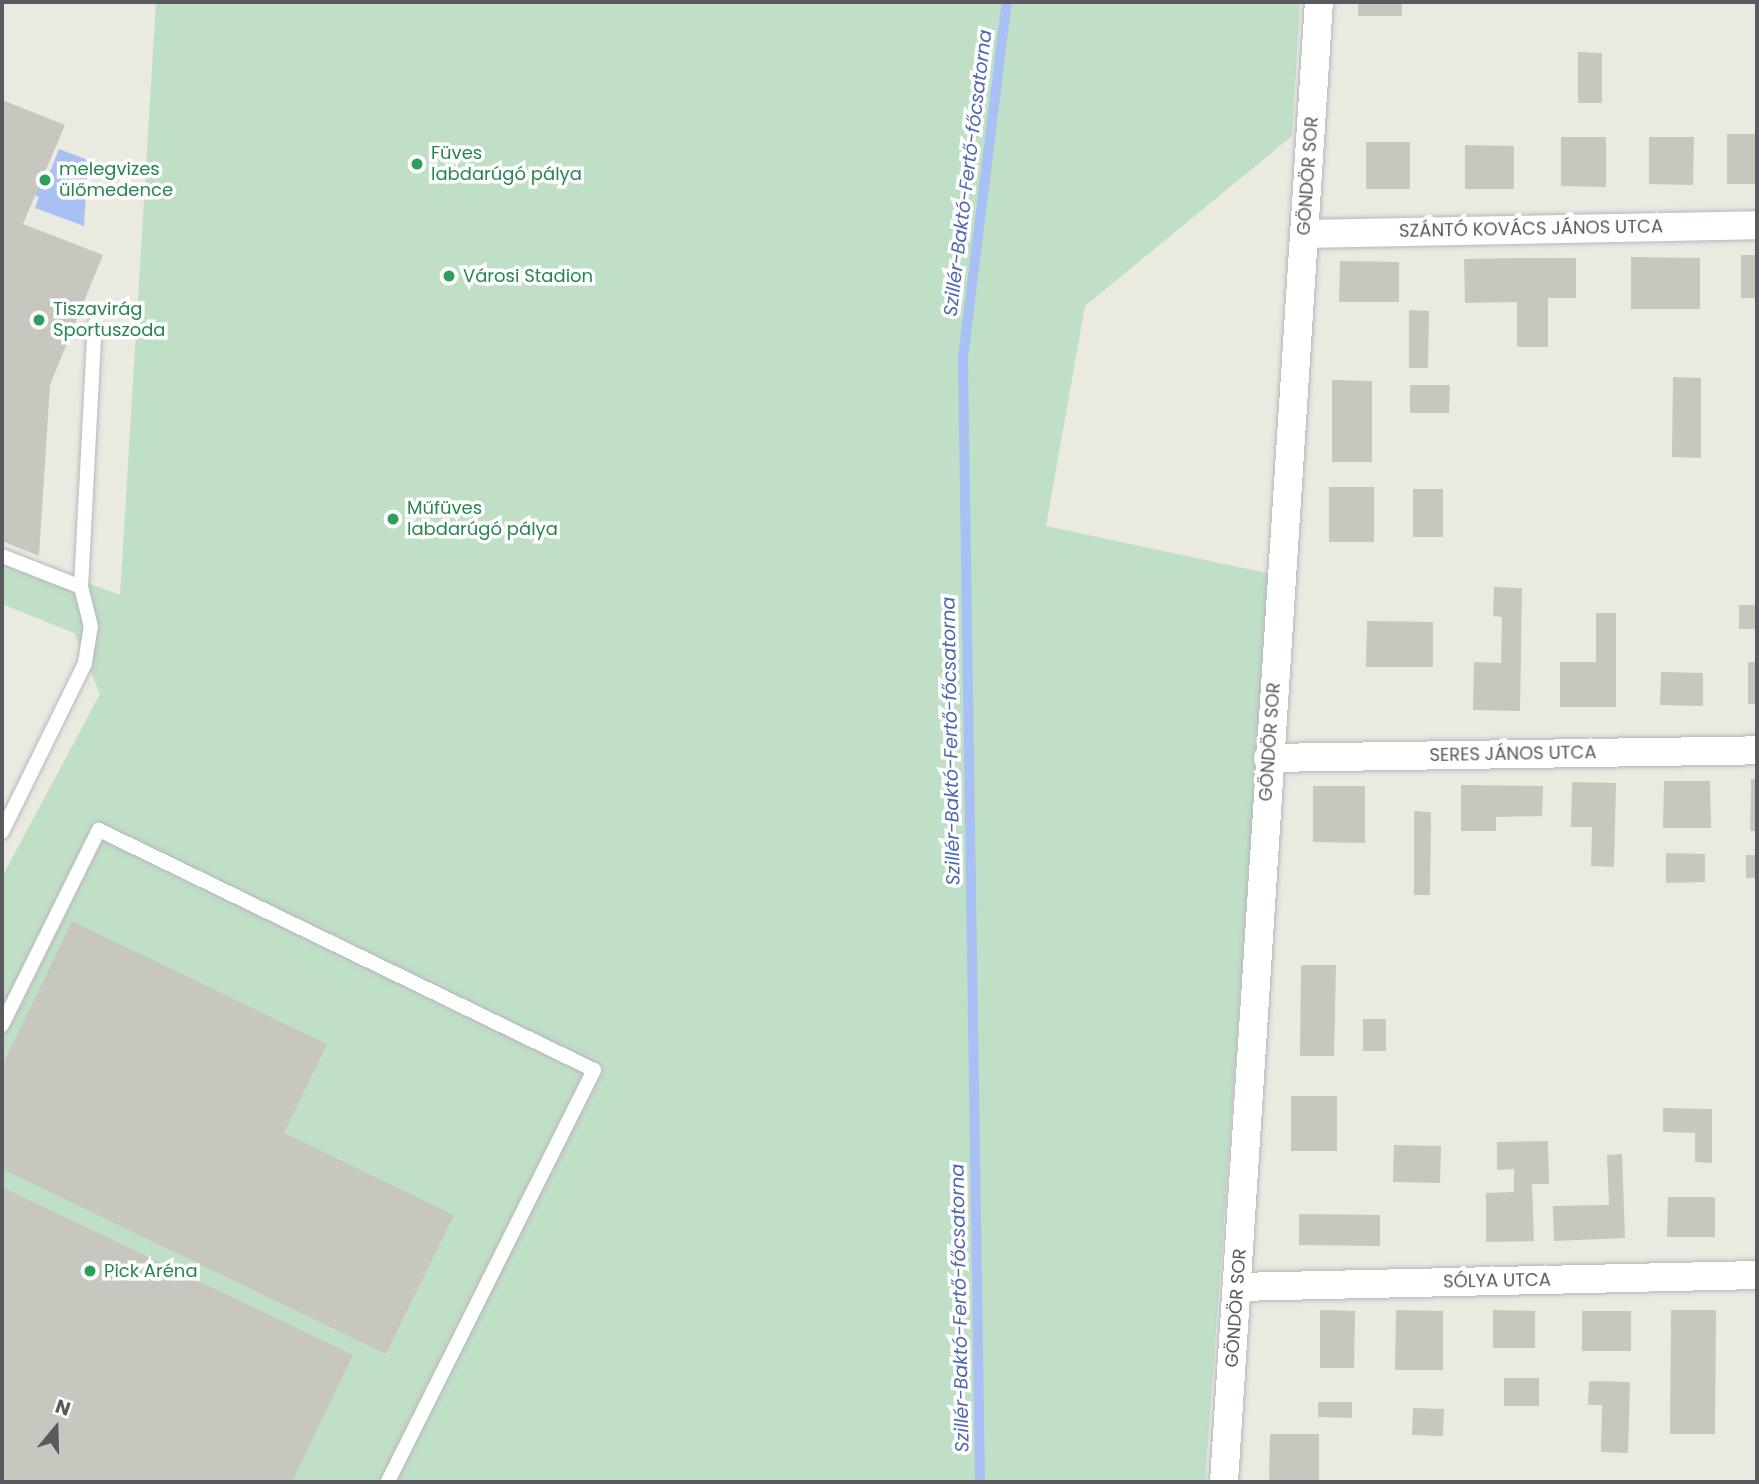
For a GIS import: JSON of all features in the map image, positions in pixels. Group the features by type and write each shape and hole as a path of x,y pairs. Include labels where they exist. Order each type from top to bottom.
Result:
{"street":[{"name":"GÖNDÖR SOR","path":"1224,1482 1268,758 1319,2"},
{"name":"SZÁNTÓ KOVÁCS JÁNOS UTCA","path":"1304,233 1757,225"},
{"name":"SERES JÁNOS UTCA","path":"1268,758 1757,750"},
{"name":"SÓLYA UTCA","path":"1237,1287 1757,1275"}],"lane":[{"path":"2,832 85,663 91,626 81,587 95,324"},
{"path":"2,556 81,587"},
{"path":"2,1025 99,830 594,1070 388,1482"}],"green space":[{"path":"156,2 1300,2 1292,136 1085,306 1046,526 1271,574 1205,1482 2,1482 2,877 100,694 74,633 2,604 2,550 120,595"}],"water":[{"name":"melegvizes ülőmedence","path":"21,135 40,175 48,177 59,149 88,160 84,226 35,208 39,197 33,194 28,205 2,195 2,182"}],"building":[{"path":"1358,2 1402,2 1402,16 1358,16"},
{"path":"1578,52 1602,53 1602,103 1578,103"},
{"name":"Tiszavirág Sportuszoda","path":"2,100 65,125 23,224 103,255 50,385 39,556 2,541"},
{"path":"1727,134 1757,134 1757,184 1727,184"},
{"path":"1561,137 1606,137 1606,187 1561,186"},
{"path":"1649,137 1694,137 1693,185 1649,184"},
{"path":"1366,142 1410,142 1410,189 1366,189"},
{"path":"1465,145 1514,146 1514,189 1465,189"},
{"path":"1741,255 1757,255 1757,298 1741,298"},
{"path":"1631,257 1700,258 1700,309 1631,309"},
{"path":"1576,258 1576,298 1548,298 1548,347 1517,347 1517,302 1465,303 1464,259"},
{"path":"1340,261 1399,262 1399,302 1339,302"},
{"path":"1409,310 1429,311 1428,368 1409,368"},
{"path":"1673,377 1701,378 1701,458 1672,457"},
{"path":"1332,380 1372,381 1372,462 1332,462"},
{"path":"1410,385 1450,385 1449,413 1410,413"},
{"path":"1329,487 1374,487 1374,542 1329,542"},
{"path":"1413,489 1443,489 1443,537 1413,537"},
{"path":"1494,587 1522,588 1520,711 1473,710 1474,662 1501,663 1502,617 1493,616"},
{"path":"1739,605 1757,605 1757,629 1739,629"},
{"path":"1596,613 1616,613 1616,707 1560,707 1560,662 1596,662"},
{"path":"1367,621 1433,622 1433,667 1366,667"},
{"path":"1748,662 1757,662 1757,704 1748,704"},
{"path":"1661,672 1703,673 1703,706 1660,705"},
{"path":"1751,779 1757,779 1757,831 1750,831"},
{"path":"1664,781 1710,781 1711,828 1663,828"},
{"path":"1572,782 1616,783 1614,867 1591,866 1592,827 1571,827"},
{"path":"1461,785 1543,786 1542,816 1496,817 1496,831 1461,831"},
{"path":"1313,786 1365,786 1365,843 1313,842"},
{"path":"1414,811 1431,812 1430,895 1414,895"},
{"path":"1666,853 1705,854 1705,882 1666,883"},
{"path":"1746,855 1757,855 1757,878 1746,878"},
{"path":"72,921 327,1044 284,1133 454,1215 386,1354 2,1169 2,1066"},
{"path":"1301,965 1336,965 1334,1056 1300,1056"},
{"path":"1363,1019 1386,1019 1386,1051 1363,1051"},
{"path":"1291,1096 1337,1096 1337,1151 1291,1151"},
{"path":"1663,1108 1712,1109 1712,1163 1695,1162 1695,1133 1663,1132"},
{"path":"1548,1141 1549,1184 1532,1184 1534,1241 1486,1242 1486,1193 1514,1192 1514,1169 1497,1170 1497,1142"},
{"path":"1394,1145 1441,1146 1440,1183 1393,1182"},
{"path":"1622,1154 1625,1238 1554,1241 1553,1206 1609,1205 1607,1155"},
{"name":"Pick Aréna","path":"2,1187 353,1355 292,1482 2,1482"},
{"path":"1668,1197 1715,1197 1715,1237 1667,1237"},
{"path":"1299,1214 1380,1215 1380,1246 1299,1245"},
{"path":"1320,1310 1355,1311 1354,1368 1320,1368"},
{"path":"1396,1310 1443,1311 1443,1370 1395,1370"},
{"path":"1493,1310 1535,1311 1535,1348 1493,1348"},
{"path":"1671,1310 1716,1310 1715,1434 1670,1434"},
{"path":"1582,1311 1631,1311 1631,1351 1582,1351"},
{"path":"1504,1378 1539,1378 1539,1406 1504,1406"},
{"path":"1589,1381 1630,1382 1628,1453 1601,1452 1602,1405 1588,1405"},
{"path":"1318,1402 1352,1402 1352,1418 1318,1417"},
{"path":"1413,1408 1444,1409 1443,1436 1412,1435"},
{"path":"1270,1434 1319,1434 1319,1482 1269,1482"}],"waterway":[{"name":"Szillér-Baktó-Fertő-főcsatorna","path":"980,1482 963,358 1007,2"}],"place":[{"name":"Füves labdarúgó pálya","path":"417,164"},
{"name":"melegvizes ülőmedence","path":"45,180"},
{"name":"Városi Stadion","path":"449,276"},
{"name":"Tiszavirág Sportuszoda","path":"39,320"},
{"name":"Műfüves labdarúgó pálya","path":"393,519"},
{"name":"Pick Aréna","path":"90,1271"}]}
